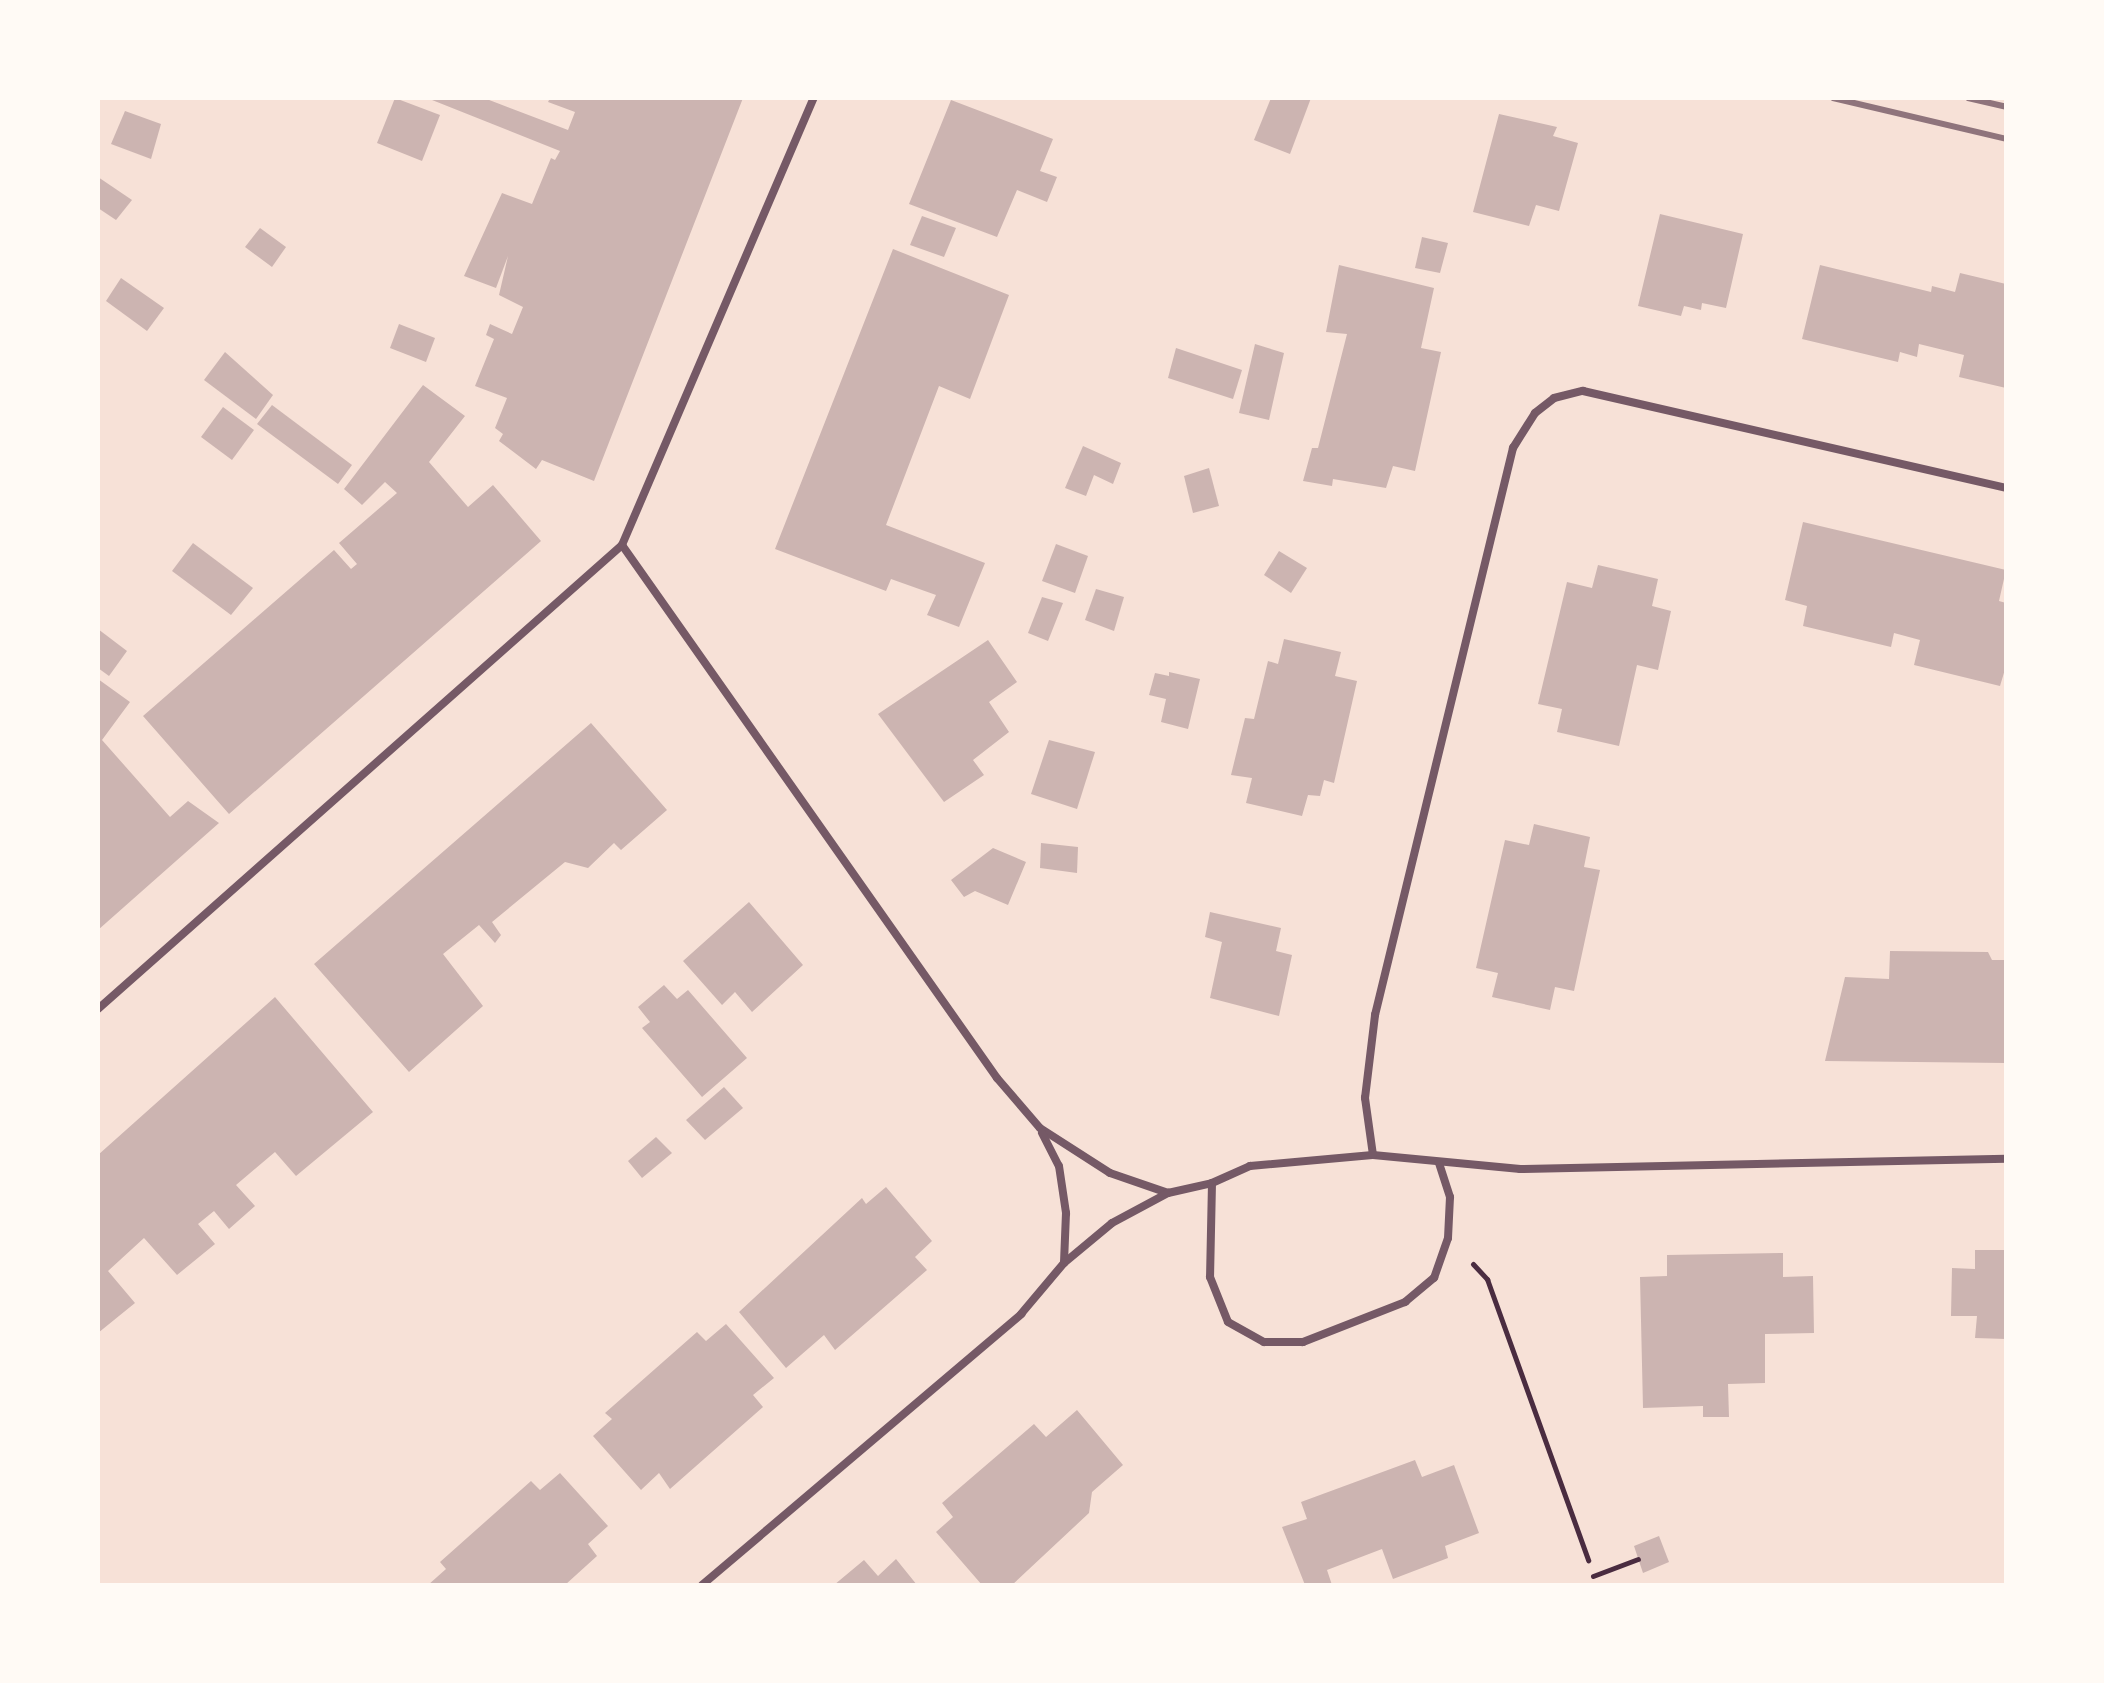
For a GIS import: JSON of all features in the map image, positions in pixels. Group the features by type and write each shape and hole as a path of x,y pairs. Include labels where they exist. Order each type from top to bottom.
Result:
{"street":[{"path":"98,1009 622,545 814,98"},
{"path":"1373,1155 1365,1098 1375,1015 1513,448 1535,413 1554,398 1583,391 2006,488"},
{"path":"622,545 997,1078 1040,1128 1059,1166 1066,1213 1064,1263"},
{"path":"1040,1128 1110,1173 1168,1193"},
{"path":"702,1585 1021,1314 1064,1263 1112,1223 1168,1193 1212,1183 1250,1166 1288,1159 1373,1155 1520,1169 2006,1159"},
{"path":"1212,1183 1210,1277 1228,1322 1264,1342 1303,1342 1405,1302 1434,1278 1448,1238 1450,1197 1439,1163"}],"path":[{"path":"1448,1238 1487,1279 1588,1560"},
{"path":"1593,1576 1638,1559"}],"building":[{"path":"395,98 440,115 422,161 377,143"},
{"path":"427,98 484,98 568,130 575,112 548,102 550,98 743,98 594,481 542,460 536,469 499,441 503,434 495,428 507,398 475,386 494,339 486,335 490,324 512,334 523,307 499,295 508,256 496,288 464,276 502,193 532,204 551,158 555,160 560,151"},
{"path":"1271,98 1311,98 1290,154 1254,140"},
{"path":"951,100 1053,139 1040,171 1057,177 1047,202 1017,190 997,237 909,204"},
{"path":"125,111 161,124 151,159 111,144"},
{"path":"1499,114 1557,127 1553,136 1578,143 1559,211 1536,205 1529,226 1473,212"},
{"path":"98,177 132,200 116,220 98,208"},
{"path":"1660,214 1743,234 1726,308 1702,303 1701,310 1684,306 1681,316 1638,306"},
{"path":"922,216 956,228 944,257 910,245"},
{"path":"260,228 286,247 272,267 245,247"},
{"path":"1422,237 1448,243 1440,273 1415,268"},
{"path":"893,249 1009,295 970,399 939,386 886,525 985,563 959,627 927,615 936,595 891,579 886,591 775,549"},
{"path":"1339,265 1434,288 1421,348 1441,352 1415,471 1393,466 1386,488 1333,479 1332,486 1303,481 1312,448 1318,448 1347,334 1326,332"},
{"path":"1820,265 1931,292 1932,286 1955,292 1960,273 2006,284 2006,388 1959,377 1964,355 1919,344 1917,357 1900,352 1898,362 1802,339"},
{"path":"121,278 164,308 147,331 106,301"},
{"path":"399,324 435,338 426,362 390,348"},
{"path":"1255,344 1284,353 1269,420 1239,413"},
{"path":"1176,348 1242,370 1233,399 1168,378"},
{"path":"225,352 273,395 256,419 204,380"},
{"path":"423,385 465,416 429,462 468,507 493,485 541,541 229,814 143,716 334,550 351,569 357,564 339,543 397,493 385,482 362,505 344,489"},
{"path":"272,405 352,465 338,484 257,424"},
{"path":"223,407 254,430 232,460 201,437"},
{"path":"1083,446 1121,463 1113,484 1094,475 1086,496 1065,488"},
{"path":"1209,468 1219,506 1193,513 1184,476"},
{"path":"1803,522 2006,570 1999,601 2006,603 2006,666 2000,686 1914,665 1920,640 1894,633 1891,647 1803,626 1807,606 1785,600"},
{"path":"193,543 253,588 231,615 172,571"},
{"path":"1056,544 1088,556 1075,593 1042,581"},
{"path":"1279,551 1307,568 1291,593 1264,575"},
{"path":"1598,565 1658,579 1652,606 1671,611 1658,670 1637,665 1619,746 1557,732 1562,709 1538,704 1567,582 1592,588"},
{"path":"1096,589 1124,597 1114,631 1085,620"},
{"path":"1042,597 1063,603 1048,641 1028,633"},
{"path":"98,629 127,651 109,676 98,668"},
{"path":"1284,639 1341,652 1335,676 1357,681 1334,783 1324,780 1320,796 1308,795 1302,816 1246,803 1252,778 1231,775 1245,718 1254,719 1268,661 1278,664"},
{"path":"988,640 1017,682 989,702 1009,732 973,760 984,775 944,802 878,714"},
{"path":"1169,672 1200,679 1188,729 1161,722 1166,699 1149,695 1155,673 1169,676"},
{"path":"98,679 130,702 102,740 170,817 188,801 219,823 98,930"},
{"path":"591,723 667,810 621,850 614,843 588,868 565,862 492,922 501,935 495,943 479,925 443,954 483,1006 409,1072 314,964"},
{"path":"1049,740 1095,752 1077,809 1031,794"},
{"path":"1534,824 1590,837 1584,867 1600,870 1574,991 1555,987 1550,1010 1492,997 1498,973 1476,968 1505,840 1529,845"},
{"path":"1041,843 1078,847 1077,873 1040,868"},
{"path":"993,848 1026,862 1008,905 975,891 964,897 951,880"},
{"path":"749,902 803,965 752,1012 735,992 722,1005 683,961"},
{"path":"1210,912 1281,928 1276,951 1292,955 1279,1016 1210,998 1222,942 1205,937"},
{"path":"1890,951 1988,952 1992,960 2006,960 2006,1063 1825,1061 1845,977 1889,979"},
{"path":"664,985 677,999 688,990 747,1058 702,1097 642,1028 650,1022 638,1007"},
{"path":"275,997 373,1112 296,1176 275,1152 236,1185 255,1206 229,1229 214,1211 198,1224 215,1244 177,1275 144,1238 108,1271 135,1303 98,1333 98,1155"},
{"path":"724,1087 743,1108 705,1140 686,1120"},
{"path":"656,1137 672,1153 642,1178 628,1161"},
{"path":"886,1187 932,1241 915,1257 927,1270 835,1350 824,1335 786,1368 739,1312 862,1198 866,1204"},
{"path":"1975,1250 2006,1250 2006,1339 1975,1338 1977,1316 1951,1316 1952,1268 1975,1269"},
{"path":"1783,1253 1783,1277 1813,1276 1814,1333 1765,1334 1765,1383 1728,1384 1729,1417 1703,1417 1703,1406 1643,1408 1640,1277 1667,1276 1667,1255"},
{"path":"726,1324 774,1378 753,1395 763,1407 670,1489 659,1473 641,1490 593,1436 612,1419 605,1413 697,1332 706,1341"},
{"path":"1077,1410 1123,1465 1092,1492 1089,1513 1012,1585 982,1585 936,1532 953,1517 942,1503 1034,1424 1046,1437"},
{"path":"1415,1460 1422,1477 1454,1465 1479,1533 1445,1546 1448,1558 1393,1579 1382,1549 1327,1570 1332,1585 1305,1585 1282,1527 1307,1519 1301,1502"},
{"path":"560,1473 608,1526 588,1544 597,1556 565,1585 428,1585 446,1569 440,1562 531,1481 540,1490"},
{"path":"1659,1536 1669,1562 1643,1573 1634,1546"},
{"path":"896,1559 917,1585 834,1585 864,1560 878,1576"}],"railway":[{"path":"1833,98 2006,139"},
{"path":"1968,98 2006,107"}]}
